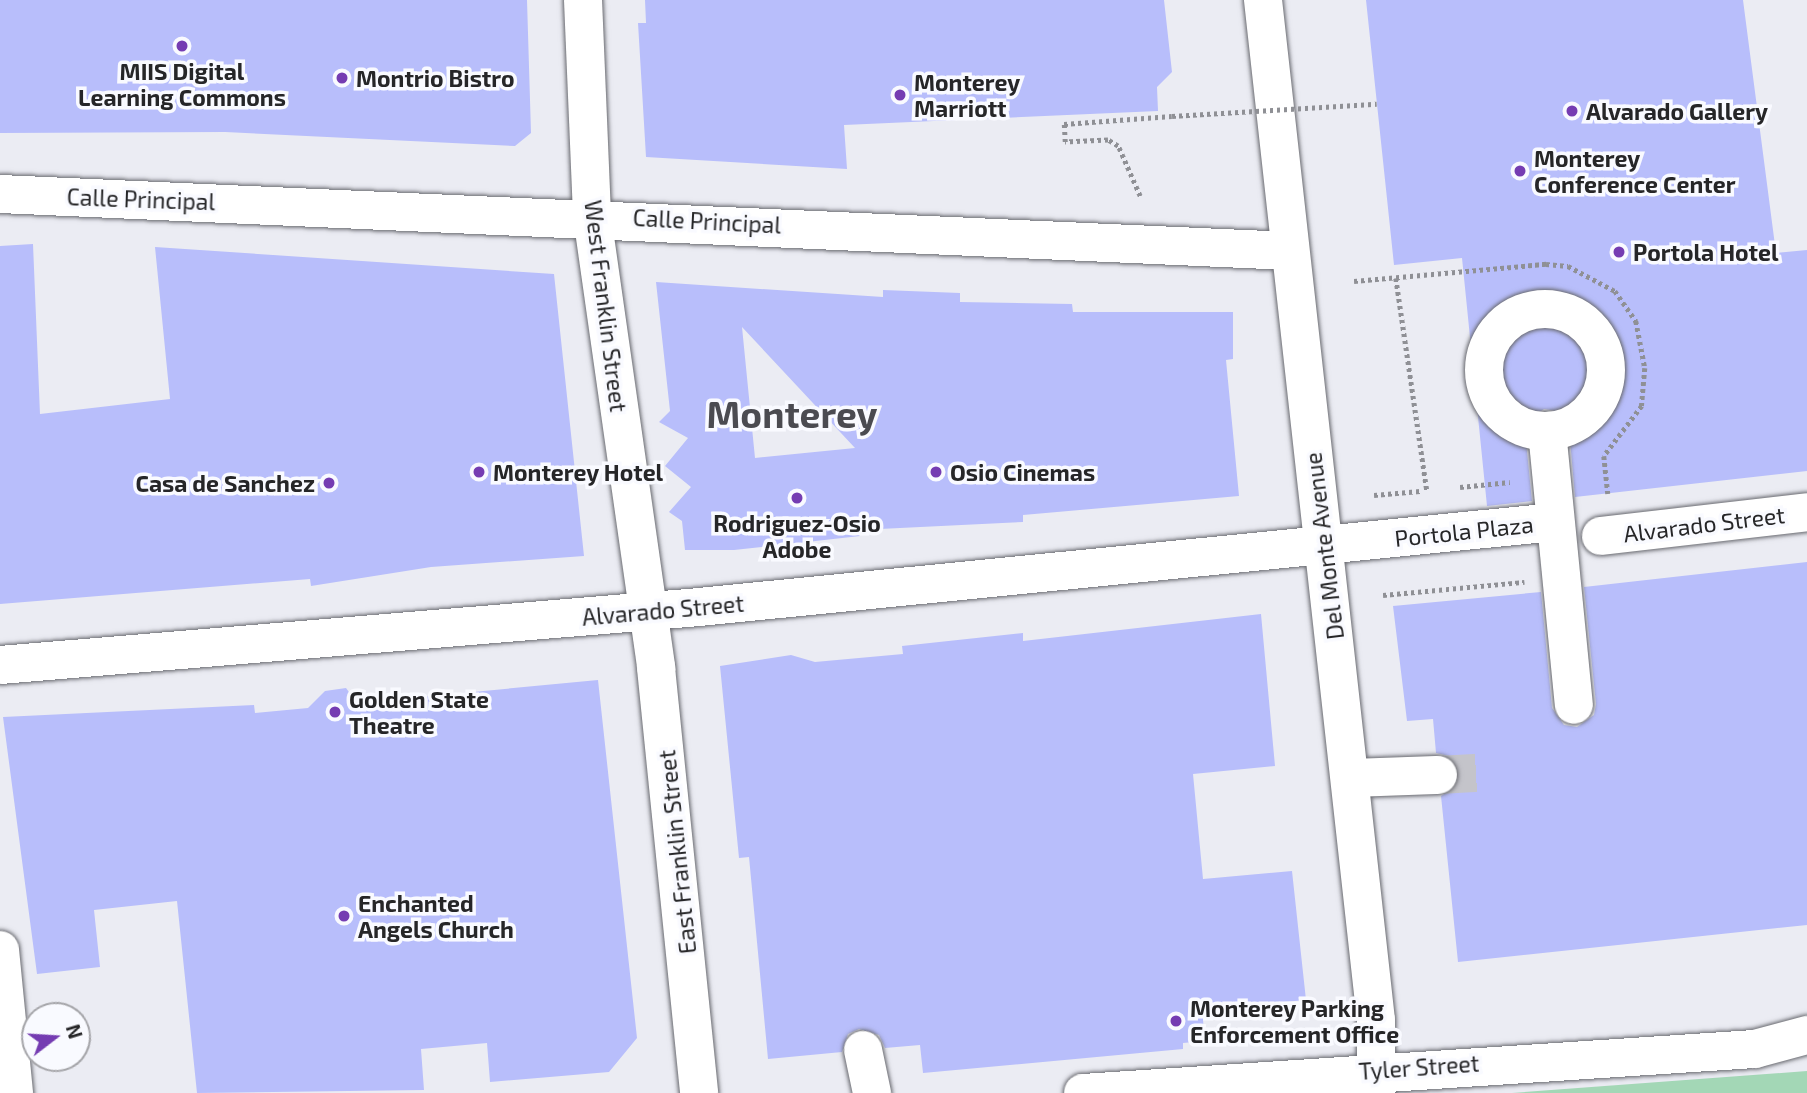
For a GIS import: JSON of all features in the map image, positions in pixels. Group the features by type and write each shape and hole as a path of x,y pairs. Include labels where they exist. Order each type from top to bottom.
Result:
{"street":[{"name":"West Franklin Street","path":"583,0 592,216 648,611"},
{"name":"Del Monte Avenue","path":"1263,0 1288,251 1325,545 1376,1020 1376,1081"},
{"name":"Calle Principal","path":"0,194 592,216 1288,251"},
{"name":"Portola Plaza","path":"1325,545 1555,522 1547,431"},
{"name":"Alvarado Street","path":"1606,535 1807,512"},
{"path":"1555,522 1574,705"},
{"name":"Alvarado Street","path":"0,665 648,611 1325,545"},
{"name":"East Franklin Street","path":"648,611 699,1093"},
{"path":"1350,778 1438,775"},
{"path":"0,950 14,1093"},
{"name":"Tyler Street","path":"1083,1093 1376,1081 1755,1049 1807,1035"},
{"path":"863,1050 872,1093"}],"path":[{"path":"1140,196 1118,145 1108,140 1065,142 1064,124 1377,104"},
{"path":"1354,281 1546,264 1568,266 1615,291 1636,321 1645,368 1642,406 1604,456 1606,535"},
{"path":"1396,278 1427,491"},
{"path":"1455,488 1605,470"},
{"path":"1374,495 1441,489"},
{"path":"1383,595 1561,579"}],"green space":[{"path":"1807,1071 1807,1093 1512,1093"}],"building":[{"path":"0,0 527,0 531,133 515,146 225,132 0,133"},
{"name":"Monterey Marriott","path":"645,0 1164,0 1172,72 1157,87 1158,111 844,125 847,169 646,157 638,23 646,23"},
{"name":"Portola Hotel","path":"1366,0 1743,0 1776,253 1807,250 1807,471 1575,497 1569,428 1557,411 1544,409 1527,421 1525,432 1532,501 1487,506 1462,258 1394,265"},
{"path":"33,244 40,414 170,399 155,247 554,274 584,556 431,567 311,586 310,579 0,604 0,246"},
{"path":"656,282 883,297 883,290 960,293 960,302 1072,304 1073,312 1233,312 1233,359 1226,360 1239,496 1023,515 1023,522 859,530 860,536 734,550 685,550 682,521 669,512 691,487 665,466 688,438 659,422 670,411","holes":["742,327 855,448 755,458"]},
{"path":"1807,562 1807,925 1458,962 1441,796 1457,786 1460,774 1449,756 1436,753 1433,719 1407,721 1393,606 1541,592 1552,708 1564,725 1577,727 1594,715 1596,704 1584,587"},
{"path":"1261,614 1275,766 1193,774 1203,879 1292,871 1306,1000 1215,1008 1216,1019 1203,1020 1205,1041 1183,1043 1183,1049 923,1073 920,1045 885,1048 879,1035 859,1029 848,1034 842,1052 768,1059 749,857 739,858 720,666 791,655 815,662 903,654 902,646 1023,633 1023,641"},
{"path":"598,680 637,1038 609,1072 490,1082 487,1043 421,1049 424,1090 197,1093 177,901 94,910 100,967 37,974 3,717 254,705 255,713 308,708 325,691 346,688 357,703"}],"tunnel":[{"path":"1438,775 1493,772"}],"place":[{"name":"MIIS Digital Learning Commons","path":"182,46"},
{"name":"Montrio Bistro","path":"342,78"},
{"name":"Monterey Marriott","path":"900,95"},
{"name":"Alvarado Gallery","path":"1572,111"},
{"name":"Monterey Conference Center","path":"1520,171"},
{"name":"Portola Hotel","path":"1619,252"},
{"name":"Monterey Hotel","path":"479,472"},
{"name":"Osio Cinemas","path":"936,472"},
{"name":"Casa de Sanchez","path":"329,483"},
{"name":"Rodriguez-Osio Adobe","path":"797,498"},
{"name":"Golden State Theatre","path":"335,712"},
{"name":"Enchanted Angels Church","path":"344,916"},
{"name":"Monterey Parking Enforcement Office","path":"1176,1021"}],"district":[{"name":"Monterey","path":"792,413"}]}
